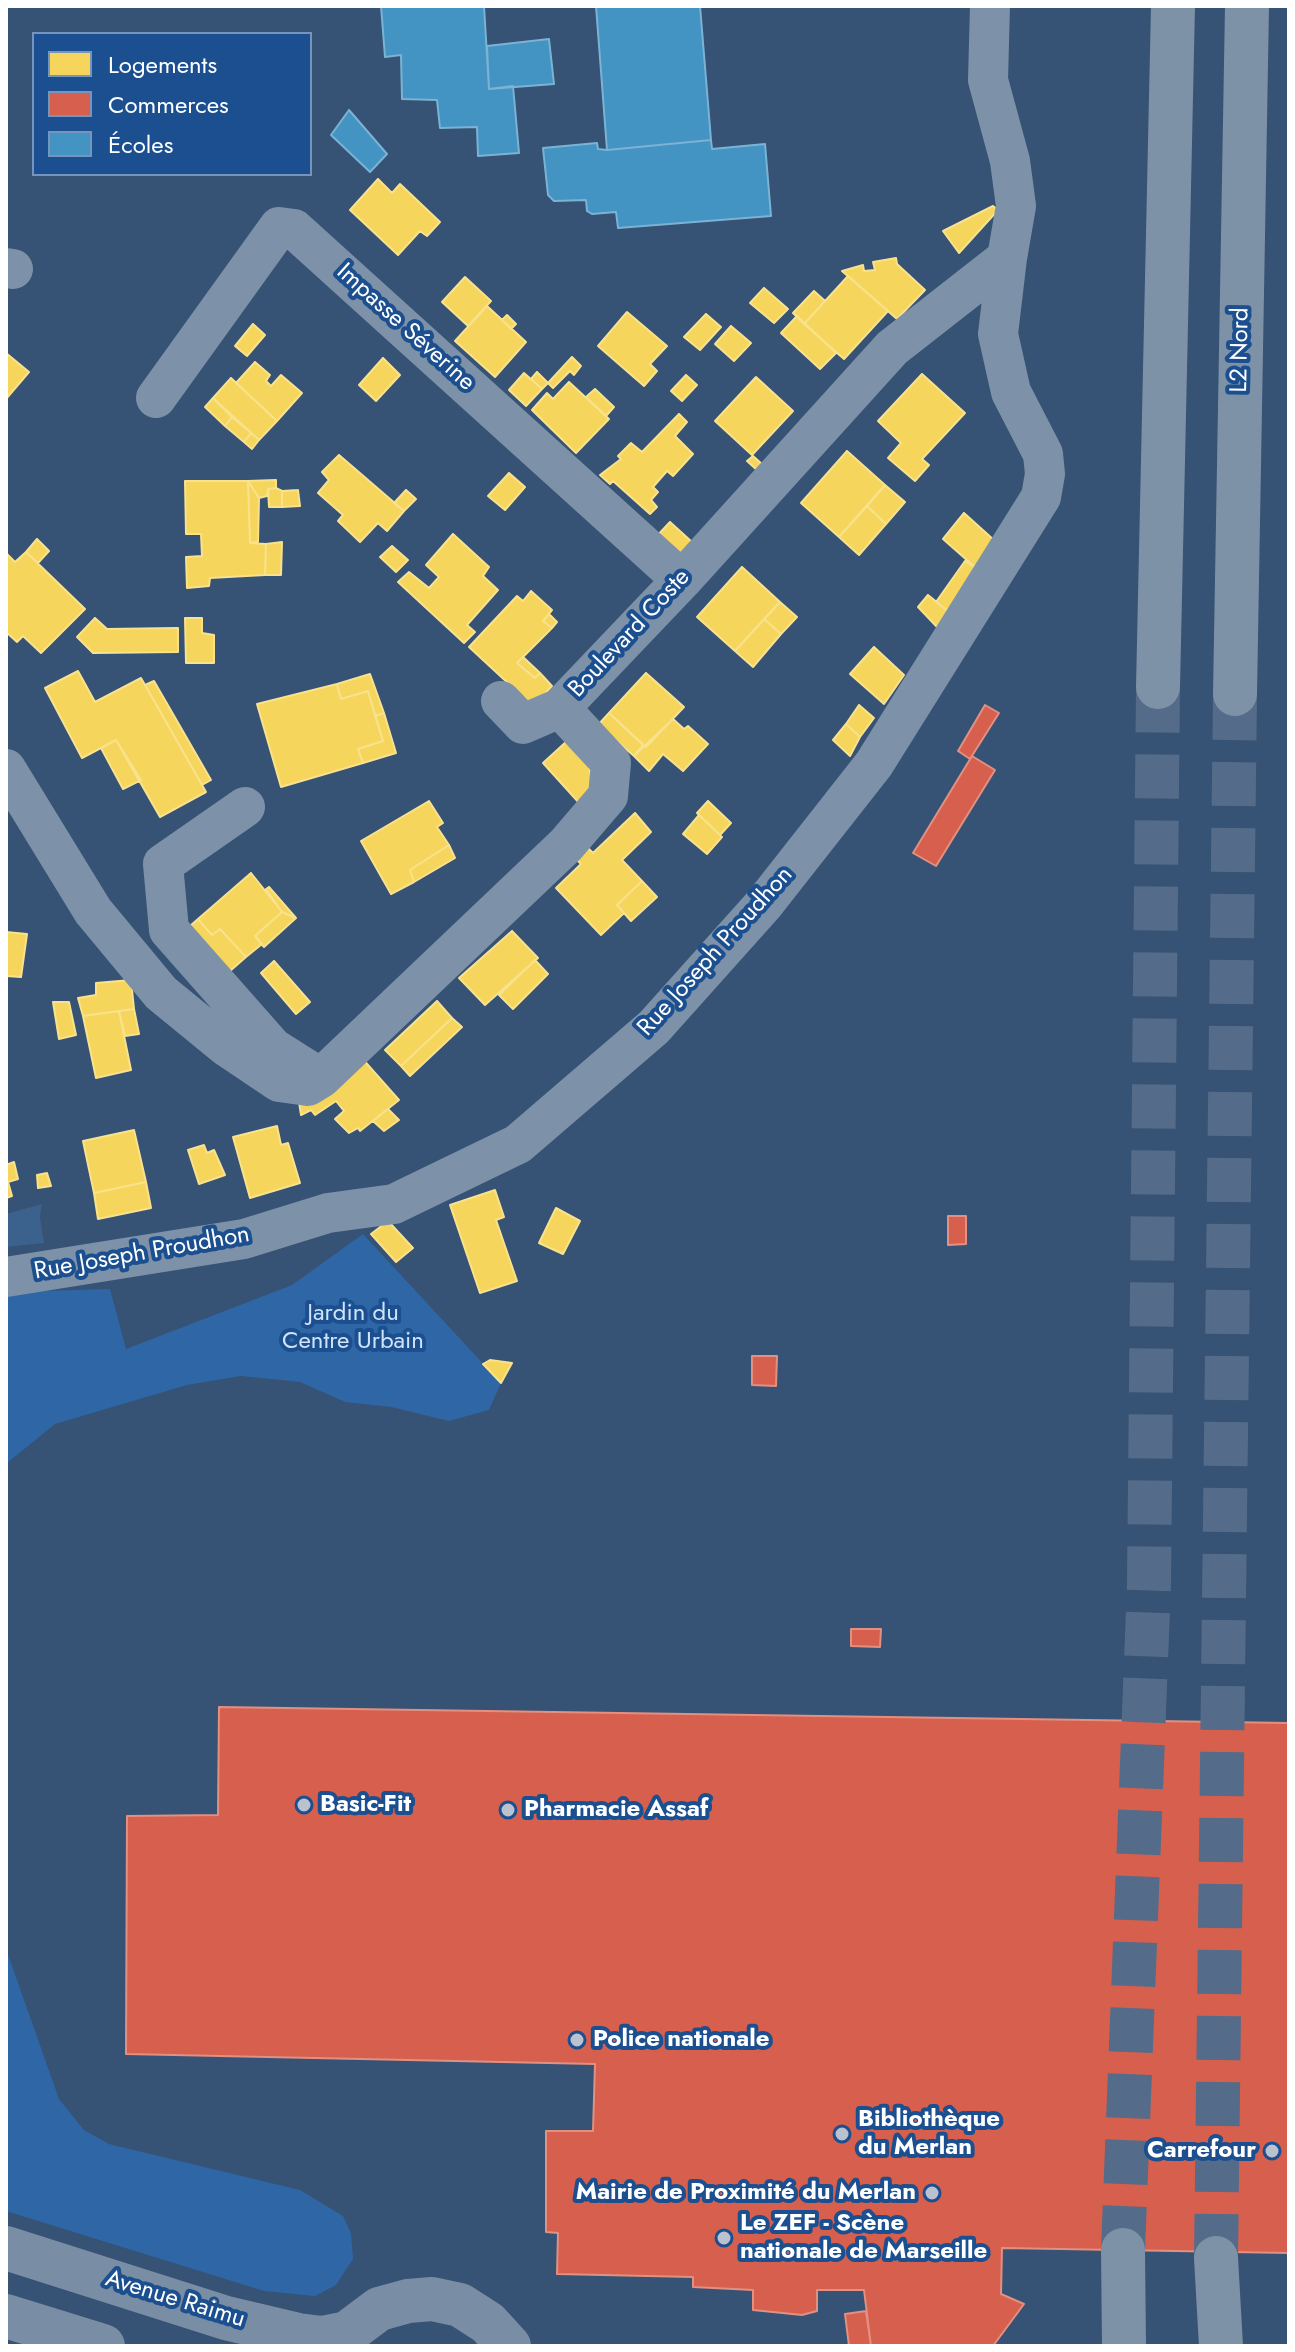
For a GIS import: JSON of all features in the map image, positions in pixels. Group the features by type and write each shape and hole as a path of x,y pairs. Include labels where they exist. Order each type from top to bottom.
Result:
{"highway":[{"path":"1158,687 1173,6"},
{"name":"L2 Nord","path":"1235,694 1247,6"},
{"path":"1123,2250 1124,2346"},
{"path":"1216,2258 1221,2346"}],"street":[{"path":"990,6 988,80 1010,161 1016,206 1007,258"},
{"name":"Impasse Séverine","path":"156,398 279,227 294,229 682,580"},
{"name":"Boulevard Coste","path":"321,1078 566,845 608,796 611,763 560,708 682,580 892,348 1007,258"},
{"name":"Rue Joseph Proudhon","path":"6,1277 244,1239 328,1213 394,1204 518,1144 654,1027 764,904 874,764 1041,497 1045,474 1043,454 1011,392 998,334 1007,258"},
{"path":"501,701 523,724 560,708"},
{"path":"6,769 93,911 161,993 227,1047 279,1082 308,1086 321,1078 273,1048 169,930 163,864 245,807"},
{"name":"Avenue Raimu","path":"6,2248 226,2318 298,2335 344,2340"},
{"path":"344,2340 379,2309 408,2301 432,2299 460,2305 488,2323 509,2346"},
{"path":"6,2316 103,2346"}],"green space":[{"name":"Jardin du Centre Urbain","path":"363,1234 501,1383 489,1410 449,1421 391,1407 345,1402 300,1382 241,1376 187,1385 55,1424 6,1464 6,1292 110,1289 126,1349 292,1285"},
{"path":"6,1949 59,2099 84,2130 109,2144 300,2190 343,2216 351,2233 353,2259 336,2285 315,2296 264,2291 6,2211"}],"shaded area":[{"path":"42,1204 40,1217 44,1243 6,1247 6,1214"}],"building: Logements":[{"path":"378,179 392,193 400,184 440,222 427,236 420,231 398,255 350,210"},
{"path":"993,206 998,210 959,253 943,231"},
{"path":"896,258 897,264 925,290 897,319 842,271 863,265 864,271 875,270 873,262"},
{"path":"848,276 888,311 844,359 804,324"},
{"path":"465,277 491,301 468,326 442,302"},
{"path":"764,288 788,309 774,323 750,303"},
{"path":"814,291 825,301 804,324 793,313"},
{"path":"487,306 526,342 495,377 455,341"},
{"path":"627,312 667,346 650,364 657,371 644,386 598,346"},
{"path":"706,314 721,327 700,350 684,337"},
{"path":"507,315 516,324 511,329 502,320"},
{"path":"797,316 836,353 820,369 781,333"},
{"path":"253,324 265,335 247,356 235,346"},
{"path":"731,326 751,343 734,361 715,344"},
{"path":"6,353 29,372 6,399"},
{"path":"572,357 581,366 574,375 570,371 553,388 548,383"},
{"path":"383,358 400,375 376,401 359,385"},
{"path":"255,362 270,375 266,381 271,386 281,375 302,393 277,421 236,383"},
{"path":"537,372 548,383 542,389 531,379"},
{"path":"524,373 542,389 526,406 509,390"},
{"path":"922,374 965,413 922,459 929,465 915,481 888,458 901,443 878,421"},
{"path":"686,375 697,385 682,401 671,391"},
{"path":"756,377 793,411 752,455 715,421"},
{"path":"231,378 277,421 259,440 213,398"},
{"path":"569,382 609,419 576,453 532,410 547,393 553,399"},
{"path":"595,389 614,407 606,416 586,397"},
{"path":"213,398 232,417 225,426 205,407"},
{"path":"679,414 687,422 675,436 693,454 673,476 667,471 653,487 658,492 651,500 657,507 650,514 613,481 610,484 600,475 621,459 618,456 631,443 642,452"},
{"path":"232,417 251,433 244,442 225,426"},
{"path":"251,433 259,440 252,449 244,442"},
{"path":"847,451 885,485 839,537 801,503"},
{"path":"339,455 404,511 387,531 378,523 360,542 338,521 343,515 318,493 329,480 322,472"},
{"path":"753,456 763,465 758,471 747,461"},
{"path":"509,473 525,487 505,510 488,496"},
{"path":"276,480 276,488 268,489 267,496 259,498 248,481"},
{"path":"185,481 248,481 250,543 266,544 265,575 210,578 209,586 187,588 186,557 202,556 201,534 186,534"},
{"path":"248,481 259,498 258,542 250,543"},
{"path":"885,485 905,502 886,524 867,506"},
{"path":"268,489 282,491 282,507 269,507"},
{"path":"298,490 300,506 282,507 282,491"},
{"path":"406,490 416,499 404,511 394,503"},
{"path":"867,506 886,524 859,555 839,537"},
{"path":"964,513 995,541 977,569 943,539"},
{"path":"670,522 692,542 678,558 655,538"},
{"path":"453,534 489,567 483,576 498,590 467,625 475,632 464,643 398,582 409,572 429,588 439,577 426,565"},
{"path":"37,539 49,551 38,563 26,552"},
{"path":"282,542 281,575 265,575 266,544"},
{"path":"392,546 408,560 396,572 380,557"},
{"path":"26,552 85,609 41,653 23,636 17,642 6,632 6,553 15,562"},
{"path":"965,561 977,569 949,612 936,602"},
{"path":"742,567 780,602 735,651 697,617"},
{"path":"531,591 552,610 543,621 552,628 517,663 535,678 540,673 552,686 541,698 537,710 469,647 517,596 523,601"},
{"path":"928,595 949,612 937,627 918,607"},
{"path":"780,602 797,617 781,634 764,619"},
{"path":"549,614 557,622 552,628 543,621"},
{"path":"95,618 107,629 178,628 178,652 93,653 77,637"},
{"path":"185,618 202,618 202,633 214,635 214,663 186,663"},
{"path":"764,619 781,634 753,667 735,651"},
{"path":"874,647 904,675 884,704 850,674"},
{"path":"523,657 540,673 535,678 517,663"},
{"path":"78,671 95,702 141,678 206,792 160,817 116,740 82,758 45,688"},
{"path":"646,673 684,707 646,747 609,713"},
{"path":"370,674 384,713 375,716 368,691 341,699 337,684"},
{"path":"154,681 211,780 202,785 145,685"},
{"path":"337,684 341,699 368,691 383,741 358,749 363,763 281,787 257,704"},
{"path":"859,705 874,718 860,737 846,724"},
{"path":"384,713 396,753 363,763 358,749 383,741 375,716"},
{"path":"609,713 643,745 634,756 598,725"},
{"path":"673,719 684,729 688,726 708,744 683,771 663,754 649,771 634,756"},
{"path":"846,724 860,737 850,756 833,740"},
{"path":"116,740 141,780 123,789 101,748"},
{"path":"567,741 589,766 590,794 581,805 543,763"},
{"path":"429,801 443,823 437,827 449,845 410,870 414,882 391,894 361,841"},
{"path":"708,801 731,823 720,835 697,813"},
{"path":"635,813 651,832 622,860 642,881 617,905 624,913 601,935 556,888 581,864 573,856 585,845 593,853"},
{"path":"699,815 722,837 707,854 683,834"},
{"path":"449,845 455,858 414,882 410,870"},
{"path":"251,873 282,912 255,936 262,944 246,957 220,929 212,935 198,919"},
{"path":"642,881 657,897 631,921 617,905"},
{"path":"269,887 296,918 282,912 266,889"},
{"path":"282,912 296,918 264,947 255,936"},
{"path":"198,919 212,935 220,929 246,957 230,971 190,926"},
{"path":"512,931 538,958 485,1005 459,978"},
{"path":"6,932 27,934 21,977 6,976"},
{"path":"535,960 548,974 513,1009 499,995"},
{"path":"274,961 310,1002 296,1014 261,973"},
{"path":"131,980 134,1009 83,1016 78,998 96,995 96,983"},
{"path":"437,1001 452,1018 401,1066 385,1050"},
{"path":"53,1002 69,1002 76,1035 59,1039"},
{"path":"134,1009 139,1034 125,1036 119,1011"},
{"path":"119,1011 131,1070 96,1078 83,1016"},
{"path":"452,1018 462,1027 410,1076 401,1066"},
{"path":"360,1056 399,1100 360,1131 358,1128 349,1133 335,1119 344,1111 336,1101 315,1115 311,1110 301,1115 299,1102"},
{"path":"388,1109 399,1120 384,1131 373,1121"},
{"path":"277,1126 281,1145 288,1143 300,1183 250,1198 233,1137"},
{"path":"134,1130 146,1182 94,1193 83,1141"},
{"path":"204,1145 207,1153 214,1150 225,1175 199,1184 188,1150"},
{"path":"14,1162 18,1179 8,1182 12,1196 6,1198 6,1165"},
{"path":"47,1173 51,1186 38,1188 37,1175"},
{"path":"146,1182 151,1208 98,1219 94,1193"},
{"path":"495,1190 504,1217 496,1220 517,1281 480,1293 450,1205"},
{"path":"556,1208 580,1221 563,1254 539,1243"},
{"path":"388,1221 413,1248 396,1262 371,1234"},
{"path":"490,1360 512,1363 501,1383 483,1364"}],"building: Commerces":[{"path":"985,705 999,713 970,759 958,751"},
{"path":"972,756 995,770 936,866 913,853"},
{"path":"948,1216 966,1216 966,1244 948,1245"},
{"path":"752,1356 777,1356 776,1386 752,1385"},
{"path":"851,1629 881,1629 880,1647 851,1646"},
{"path":"219,1707 1289,1723 1289,2253 1002,2248 1001,2294 1024,2304 993,2346 871,2346 864,2290 817,2290 817,2311 802,2315 753,2310 753,2290 693,2287 693,2277 557,2274 558,2233 546,2232 546,2131 593,2131 595,2064 126,2054 127,1816 218,1815"},
{"path":"866,2311 871,2346 849,2346 845,2314"}],"building: Écoles":[{"path":"381,6 484,6 489,89 513,86 519,153 478,156 477,127 440,128 437,100 402,99 401,55 385,57"},
{"path":"596,6 700,6 711,140 607,150"},
{"path":"549,39 554,84 489,89 487,46"},
{"path":"349,110 387,154 370,172 331,135"},
{"path":"711,140 712,149 765,144 771,216 618,228 616,212 592,214 587,211 586,200 554,201 548,195 543,148 597,143 598,149 607,150"}],"tunnel":[{"path":"1123,2250 1149,1584 1158,687"},
{"path":"1216,2258 1235,694"}],"place":[{"name":"Basic-Fit","path":"304,1805"},
{"name":"Pharmacie Assaf","path":"508,1810"},
{"name":"Police nationale","path":"577,2040"},
{"name":"Bibliothèque du Merlan","path":"842,2134"},
{"name":"Carrefour","path":"1272,2151"},
{"name":"Mairie de Proximité du Merlan","path":"932,2193"},
{"name":"Le ZEF - Scène nationale de Marseille","path":"724,2238"}]}
